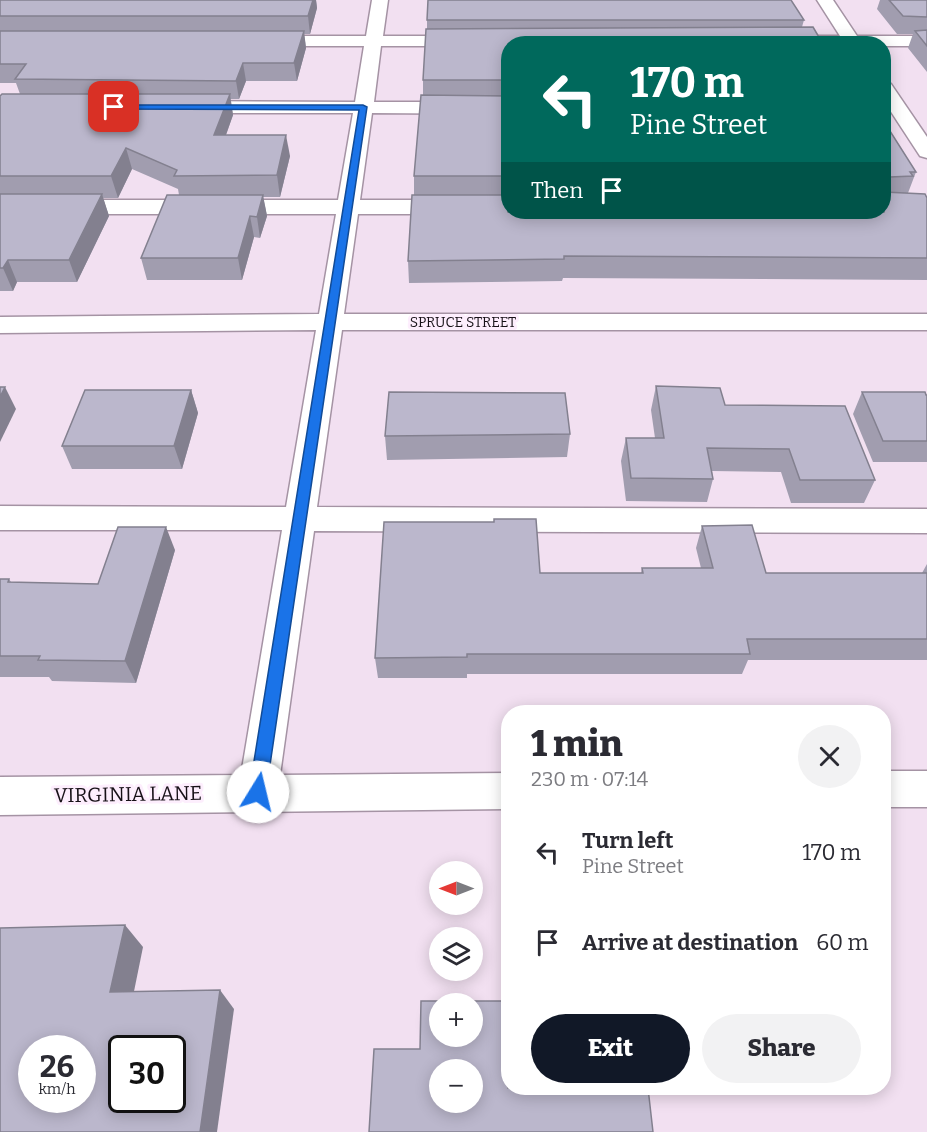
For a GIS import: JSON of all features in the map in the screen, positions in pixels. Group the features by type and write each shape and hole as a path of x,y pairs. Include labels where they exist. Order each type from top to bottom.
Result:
{"street":[{"path":"258,792 380,0"},
{"path":"825,0 849,36"},
{"path":"245,41 481,41"},
{"path":"891,41 927,41"},
{"path":"164,107 501,108"},
{"path":"899,108 927,152"},
{"path":"0,207 501,207"},
{"name":"SPRUCE STREET","path":"0,326 330,322 927,322"},
{"path":"0,518 927,521"},
{"path":"891,789 927,789"},
{"name":"VIRGINIA LANE","path":"0,796 501,791"}],"building":[{"path":"0,0 313,0 308,16 0,16"},
{"path":"428,0 791,0 804,20 427,20"},
{"path":"889,0 927,0 927,17 903,16"},
{"path":"813,27 818,36 501,36 501,80 423,80 426,29"},
{"path":"927,30 927,46 915,31"},
{"path":"0,31 304,31 294,63 243,63 236,81 15,79 26,64 0,64"},
{"path":"2,94 230,94 214,135 286,135 277,175 174,176 177,170 126,148 111,176 0,176 0,96"},
{"path":"421,95 501,96 501,176 414,176"},
{"path":"891,133 916,172 910,172 913,176 891,177"},
{"path":"891,192 925,194 927,198 927,258 564,256 564,259 408,261 412,195 501,195 501,219 891,219"},
{"path":"0,194 102,194 69,260 8,260 3,268 0,268"},
{"path":"167,195 263,195 257,217 250,216 238,258 141,258"},
{"path":"656,386 720,388 725,405 845,406 875,480 800,480 789,449 707,448 713,479 631,478 626,438 664,438"},
{"path":"0,387 5,387 0,397"},
{"path":"85,390 191,390 174,446 62,446"},
{"path":"389,392 565,393 570,434 385,436"},
{"path":"862,392 925,392 927,395 927,441 883,441"},
{"path":"494,519 536,519 540,573 643,573 642,568 713,568 702,526 752,525 766,573 927,573 927,639 747,639 750,654 467,654 467,657 375,658 384,522 494,522"},
{"path":"118,527 166,527 125,661 38,660 40,656 0,656 0,579 9,579 8,582 98,584"},
{"path":"125,925 110,992 220,990 200,1132 0,1132 0,928"},
{"path":"421,1001 429,1001 429,1047 483,1047 483,1001 501,1001 501,1095 649,1095 653,1132 369,1132 374,1049 420,1049"}],"route":[{"path":"114,107 363,107 258,792"}]}
